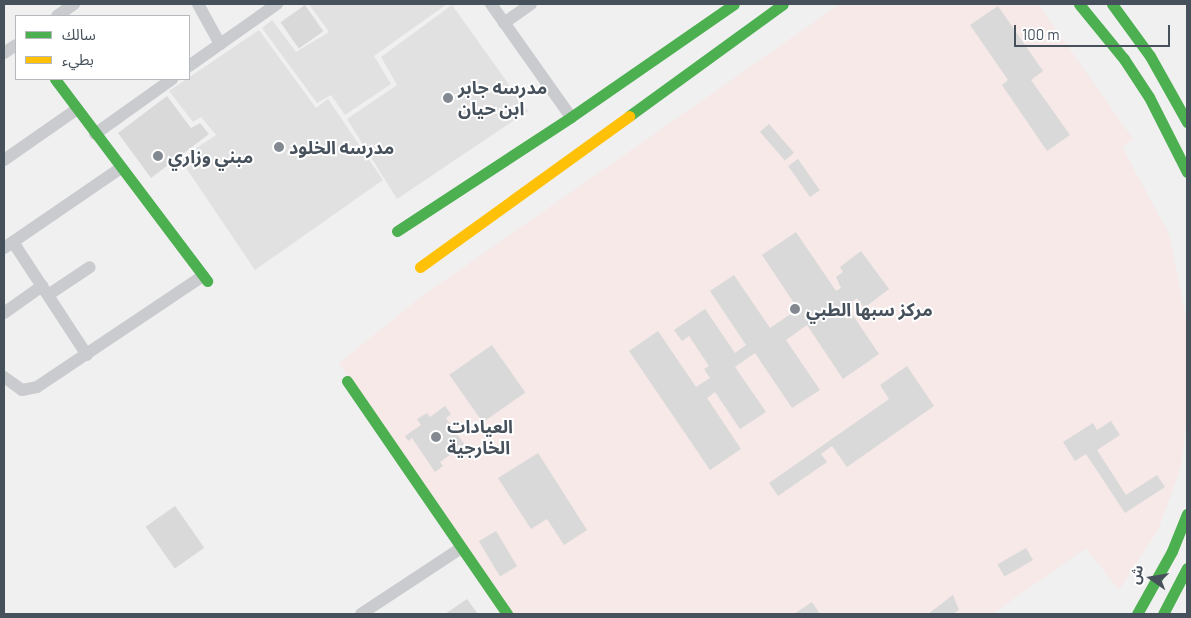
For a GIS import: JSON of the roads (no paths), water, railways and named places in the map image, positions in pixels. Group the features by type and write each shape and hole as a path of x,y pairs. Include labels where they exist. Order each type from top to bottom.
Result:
{"main road":[{"path":"420,267 722,30 734,4"},
{"path":"397,231 571,117 722,30 783,4"},
{"path":"1080,4 1124,59 1149,97 1187,172"},
{"path":"1112,4 1150,56 1187,122"},
{"path":"56,80 205,279"},
{"path":"346,381 506,614"},
{"path":"1137,614 1172,551 1187,514"},
{"path":"1163,614 1187,568"}],"street":[{"path":"58,15 74,4"},
{"path":"198,4 220,44"},
{"path":"190,65 277,4"},
{"path":"491,4 571,117"},
{"path":"504,23 532,4"},
{"path":"4,53 15,46"},
{"path":"95,134 171,80"},
{"path":"4,160 76,109"},
{"path":"87,355 45,291 8,245 121,168"},
{"path":"4,313 90,268"},
{"path":"4,377 14,388 30,390 205,279"},
{"path":"361,614 461,548"}],"place":[{"name":"مدرسه جابر ابن حيان","path":"448,98"},
{"name":"مدرسه الخلود","path":"279,147"},
{"name":"مبني وزاري","path":"158,156"},
{"name":"مركز سبها الطبي","path":"795,309"},
{"name":"العيادات الخارجية","path":"436,437"}]}
